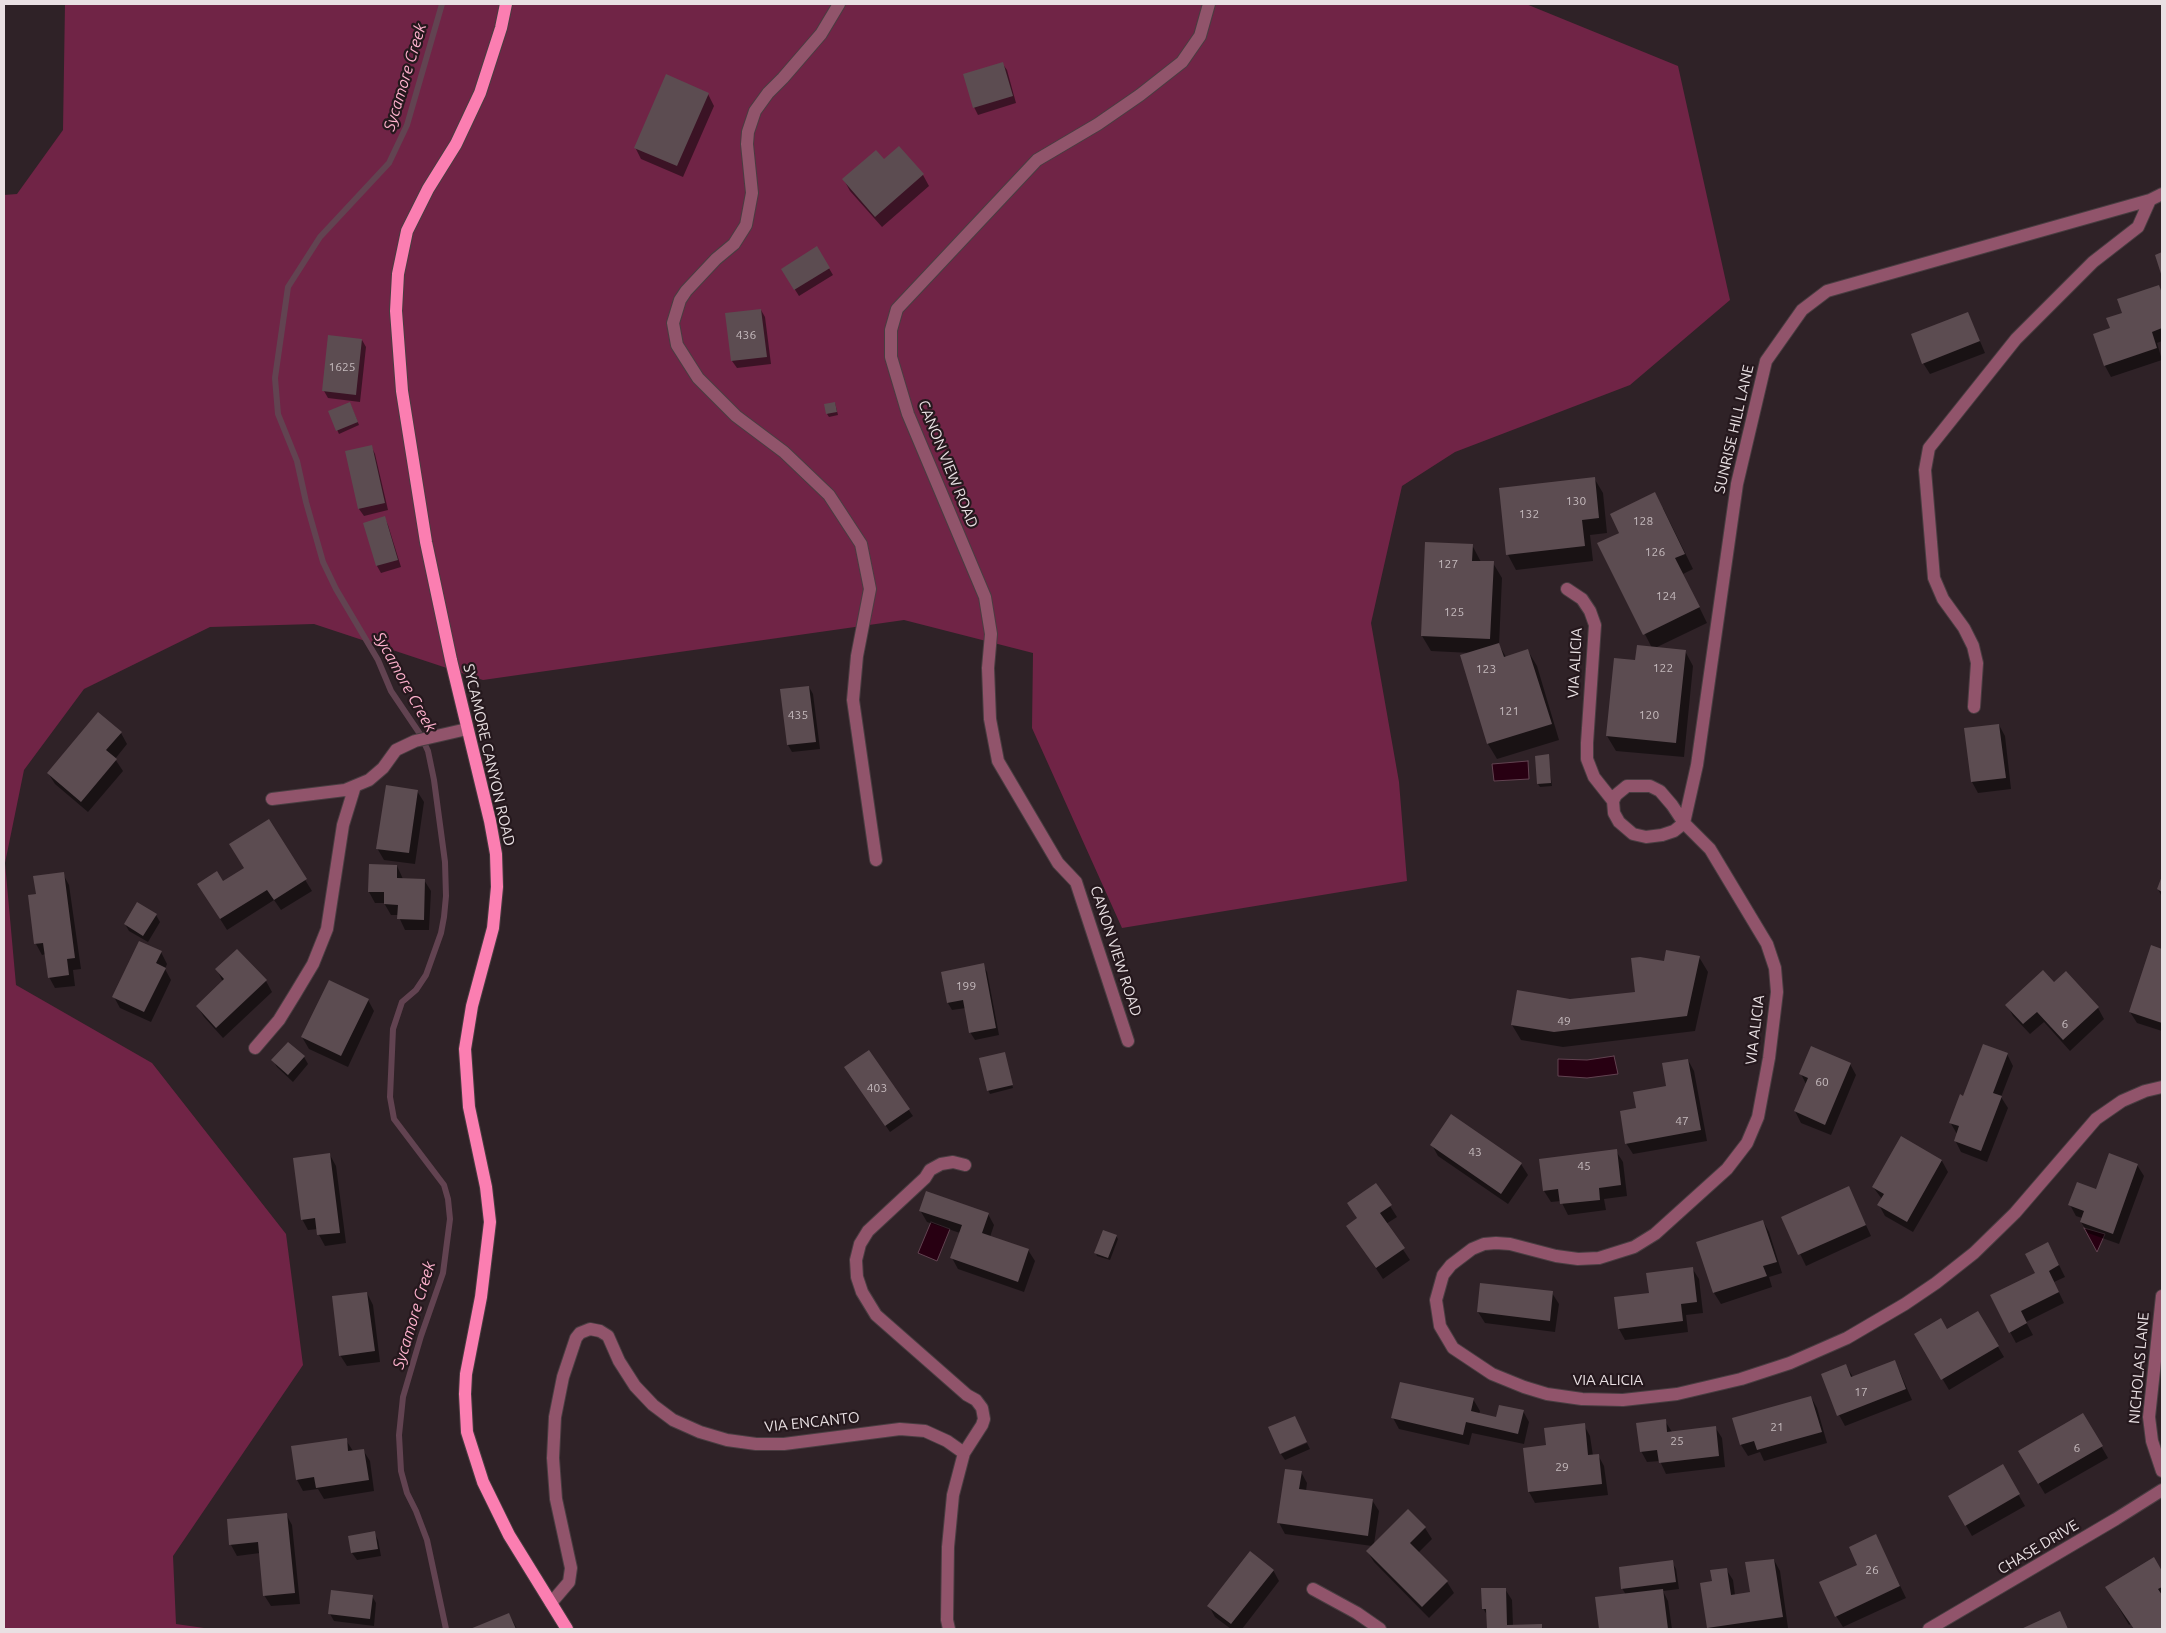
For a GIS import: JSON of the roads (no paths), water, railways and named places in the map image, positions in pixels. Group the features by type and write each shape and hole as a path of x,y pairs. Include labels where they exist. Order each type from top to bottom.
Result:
{"main road":[{"name":"SYCAMORE CANYON ROAD","path":"506,4 501,28 480,94 456,144 428,189 407,231 401,254 396,292 399,360 414,476 438,601 494,836 497,888 493,928 471,1012 465,1049 469,1107 486,1187 490,1222 480,1297 466,1374 465,1414 470,1446 484,1482 518,1553 567,1629"}],"street":[{"path":"839,4 821,34 768,93 755,111 747,144 752,193 746,225 734,244 716,259 686,291 680,300 673,322 677,345 698,378 736,416 784,452 829,495 861,544 870,588 857,656 853,700 876,860"},
{"name":"CANON VIEW ROAD","path":"1128,1041 1076,882 1058,863 998,761 990,719 988,668 991,634 985,597 908,414 891,357 891,330 897,309 1037,160 1098,124 1140,95 1182,62 1200,36 1209,4"},
{"name":"SUNRISE HILL LANE","path":"1684,823 1698,765 1737,484 1766,361 1802,310 1827,291 2150,200 2162,194"},
{"path":"1974,707 1978,663 1973,646 1964,628 1943,599 1934,578 1925,470 1929,448 2016,339 2093,262 2138,227 2150,200"},
{"name":"VIA ALICIA","path":"1567,589 1582,599 1590,611 1595,626 1587,743 1588,759 1594,777 1613,801"},
{"path":"272,799 345,790 370,780 383,768 396,750 415,741 467,729"},
{"path":"255,1048 279,1020 296,994 313,964 327,929 343,825 355,786"},
{"name":"VIA ALICIA","path":"1684,823 1674,831 1662,835 1646,837 1633,834 1619,822 1614,813 1613,801 1616,795 1627,786 1650,786 1660,791 1684,823 1715,856 1767,944 1775,968 1777,992 1769,1058 1758,1116 1747,1143 1727,1169 1655,1234 1634,1247 1599,1258 1578,1259 1556,1256 1510,1244 1484,1244 1472,1249 1451,1264 1444,1276 1436,1300 1440,1326 1454,1348 1492,1374 1547,1394 1582,1399 1623,1400 1677,1394 1741,1379 1790,1363 1846,1338 1905,1304 1936,1283 1974,1253 2015,1213 2096,1119 2122,1101 2145,1091 2162,1087"},
{"path":"949,1629 947,1620 948,1546 952,1504 964,1453 984,1419 982,1408 976,1400 967,1395 876,1315 862,1292 857,1277 856,1260 860,1244 868,1231 925,1178 930,1170 941,1164 953,1162 965,1166"},
{"name":"NICHOLAS LANE","path":"2162,1296 2149,1417 2152,1441 2162,1471"},
{"name":"VIA ENCANTO","path":"551,1603 569,1582 571,1568 556,1498 553,1458 555,1417 563,1377 576,1338 580,1333 590,1329 600,1331 608,1336 619,1361 635,1386 653,1405 673,1420 700,1432 727,1440 756,1444 784,1444 900,1429 925,1431 947,1440 964,1453"},
{"name":"CHASE DRIVE","path":"1928,1629 2108,1524 2162,1490"},
{"path":"1313,1588 1357,1613 1380,1629"}],"waterway":[{"name":"Sycamore Creek","path":"442,4 407,125 389,163 320,237 288,287 275,378 278,414 297,461 306,502 323,562 336,589 378,660 391,691 420,734 428,751 434,780 445,862 446,896 444,917 441,933 426,975 416,990 402,1002 393,1029 390,1097 394,1119 444,1185 448,1199 450,1219 443,1273 421,1336 403,1397 399,1435 401,1471 407,1493 427,1540 446,1629"}]}
